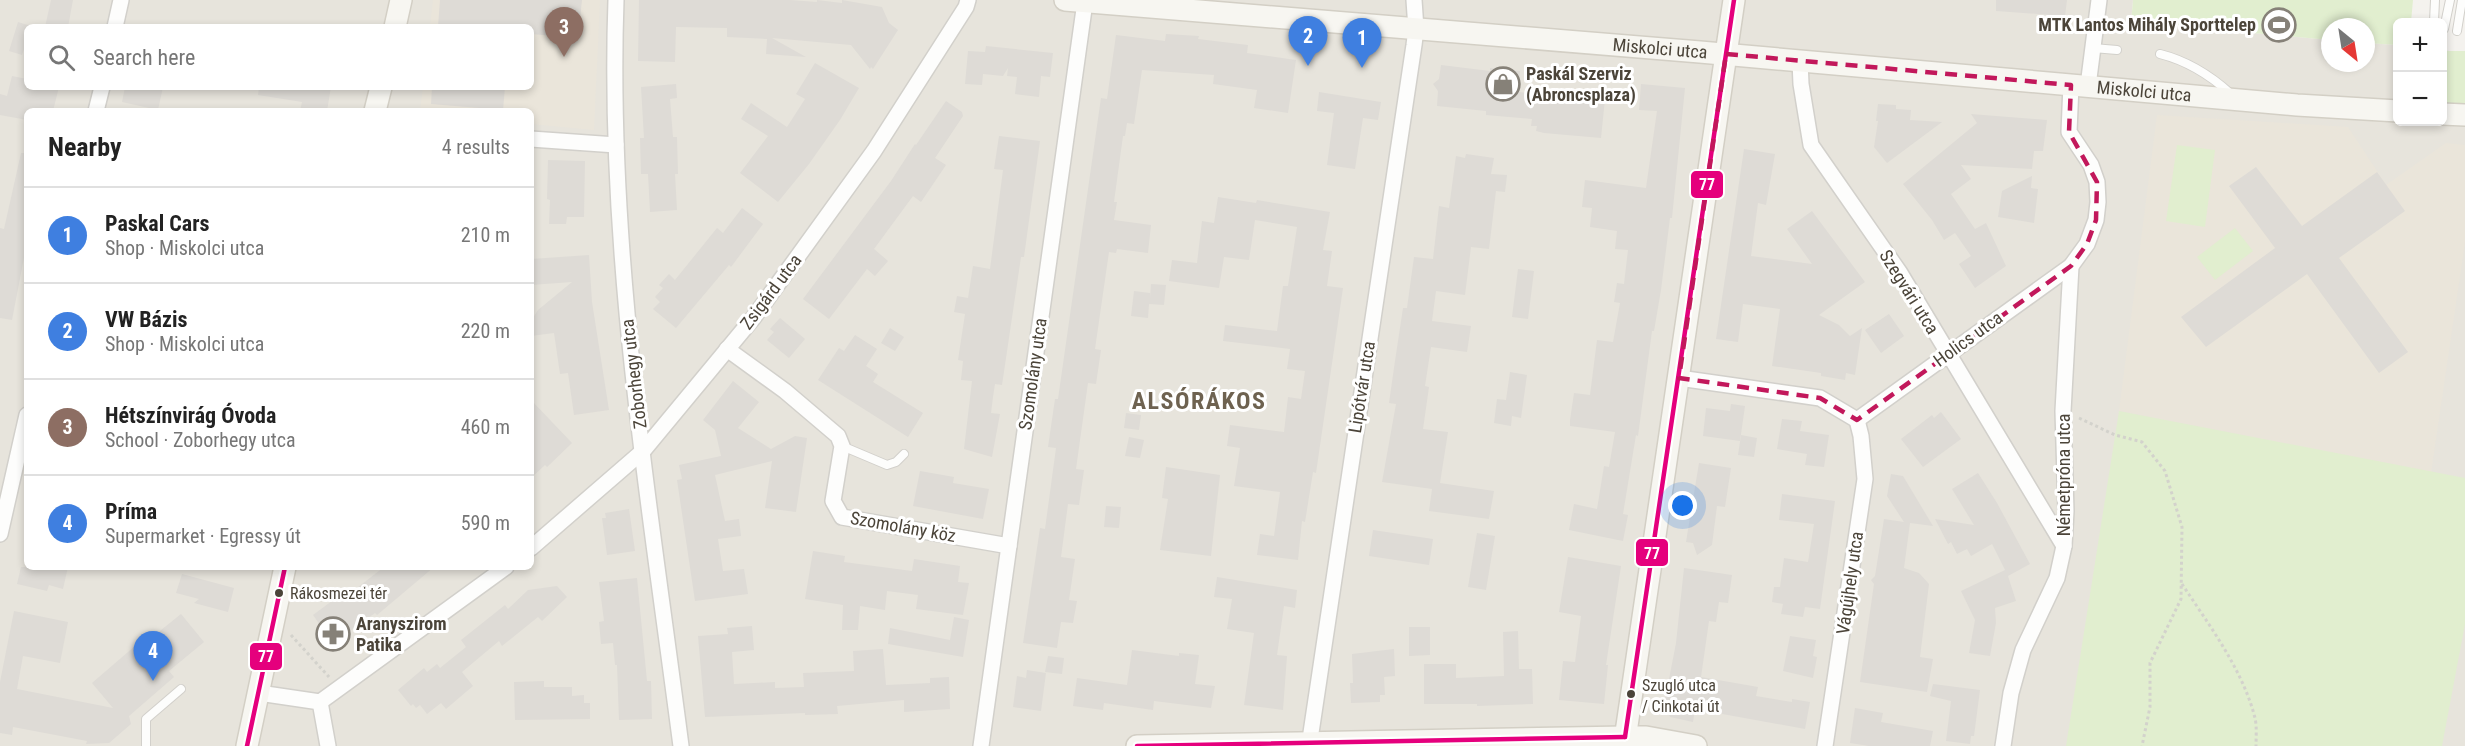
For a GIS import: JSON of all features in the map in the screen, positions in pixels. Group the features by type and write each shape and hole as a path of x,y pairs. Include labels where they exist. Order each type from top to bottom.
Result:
{"street":[{"path":"116,24 122,0"},
{"path":"396,24 401,0"},
{"name":"Zoborhegy utca","path":"616,0 616,145 620,250 681,746"},
{"name":"Zsigárd utca","path":"534,545 643,450 754,317 874,151 966,7 968,0"},
{"name":"Lipótvár utca","path":"1309,745 1416,29 1414,0"},
{"path":"1625,742 1734,0"},
{"path":"2080,85 2093,48 2098,0"},
{"name":"Miskolci utca","path":"1078,1 2393,111"},
{"name":"Szomolány utca","path":"981,746 1009,546 1078,1"},
{"name":"Szegvári utca","path":"1800,61 1801,84 1811,145 1900,273 2064,546"},
{"name":"Holics utca","path":"1857,420 2071,267 2087,244 2096,220 2097,182 2091,165 2069,132 2080,85"},
{"path":"97,108 101,90"},
{"path":"376,108 380,90"},
{"path":"2447,114 2465,115"},
{"path":"534,138 616,145"},
{"name":"Németpróna utca","path":"2003,746 2012,693 2023,650 2057,578 2064,546 2066,511 2064,411 2071,267"},
{"path":"727,349 785,391 838,436 842,446"},
{"path":"1679,378 1820,398 1857,420"},
{"name":"Vágújhely utca","path":"1825,746 1865,479 1861,436 1857,420"},
{"path":"0,534 24,428"},
{"name":"Szomolány köz","path":"842,446 833,501 842,517 1009,546"},
{"path":"247,746 284,570"},
{"path":"259,693 320,702 341,689 502,570"},
{"path":"320,702 328,746"},
{"path":"1137,746 1625,742 1646,738 1696,746"}],"lane":[{"path":"2434,18 2435,0"},
{"path":"2446,18 2450,0"},
{"path":"2461,31 2462,0"},
{"path":"2093,48 2117,50"},
{"path":"2160,54 2176,58 2211,76 2236,99"},
{"path":"842,446 887,465 896,462 904,454"},
{"path":"146,746 146,719 181,689"}],"path":[{"path":"2064,411 2115,435 2142,442 2165,471 2182,527 2181,599 2150,663 2150,707 2142,746"},
{"path":"2181,583 2215,634 2246,692 2255,720 2256,746"},
{"path":"275,618 341,689"}],"highlighted area":[{"path":"1726,54 2071,85 2069,132 2097,182 2096,220 2087,244 2071,266 1857,420 1820,398 1679,378"}],"shaded area":[{"path":"0,0 2133,0 2131,22 2321,39 2321,72 2375,72 2375,44 2393,45 2393,126 2447,126 2447,51 2465,53 2465,746 0,746"},
{"path":"433,0 600,0 594,130 534,124 534,108 420,108 423,90 534,90 534,24 430,24"},
{"path":"2157,115 2348,127 2386,185 2446,143 2465,145 2465,242 2431,473 2119,411"}],"green space":[{"name":"MTK Lantos Mihály Sporttelep","path":"2133,0 2413,0 2411,18 2393,18 2393,45 2375,44 2375,18 2321,18 2321,39 2131,22"},
{"path":"2447,51 2465,51 2465,105 2447,103"},
{"path":"2177,145 2215,150 2205,227 2166,221"},
{"path":"2235,228 2253,251 2215,280 2197,257"},
{"path":"2119,411 2465,478 2465,624 2442,746 2066,746"}],"building":[{"path":"51,0 73,0 69,24 46,24"},
{"path":"440,0 582,0 578,38 534,34 534,24 438,24"},
{"path":"639,0 817,2 817,0 842,3 842,0 882,7 889,23 898,30 873,69 871,67 870,69 851,45 772,38 806,57 766,54 767,39 727,37 727,28 676,27 675,62 638,61"},
{"path":"1996,0 2067,0 2065,16 1996,11"},
{"path":"18,22 24,24 22,55 9,51"},
{"path":"1166,34 1199,36 1198,39 1248,45 1247,53 1296,60 1288,113 1254,108 1257,90 1213,84 1214,75 1142,70 1134,124 1127,123 1125,136 1123,136 1114,202 1117,202 1114,220 1151,225 1148,253 1117,249 1116,253 1109,252 1095,349 1101,350 1096,384 1088,383 1076,469 1084,470 1079,505 1068,504 1061,557 1075,559 1069,600 1077,601 1073,623 1061,622 1057,648 1023,643 1040,528 1045,529 1056,448 1048,447 1055,399 1058,399 1101,98 1107,99 1116,35 1165,41"},
{"path":"986,46 1053,53 1050,77 1041,76 1039,97 1015,94 1017,77 1007,76 1008,68 1003,76 983,74 982,85 965,84 968,51 985,52"},
{"path":"815,63 859,88 809,164 778,202 740,173 768,136 741,119 751,103 787,127 805,99 796,94"},
{"path":"1441,65 1490,71 1490,68 1520,71 1518,92 1605,99 1601,138 1544,133 1536,131 1537,126 1531,126 1532,119 1486,115 1486,111 1437,106 1438,91 1433,84 1439,79"},
{"path":"12,76 24,78 24,90 58,90 54,108 24,108 24,119 0,115 0,94 7,96"},
{"path":"676,84 677,98 670,99 673,137 677,137 678,174 675,174 677,210 650,212 648,174 641,174 640,138 644,138 641,87"},
{"path":"1641,84 1685,88 1672,218 1670,218 1654,331 1652,331 1638,436 1636,435 1623,514 1628,515 1623,541 1569,530 1574,504 1597,509 1604,466 1609,467 1615,432 1570,426 1570,420 1574,393 1590,395 1597,340 1613,342 1620,303 1614,302 1617,283 1624,284 1628,250 1615,249 1617,231 1590,227 1592,208 1582,207 1585,180 1646,188 1657,111 1639,110"},
{"path":"124,90 162,90 158,108 122,102"},
{"path":"259,90 330,90 328,108 301,108 302,102 258,95"},
{"path":"432,90 505,90 503,108 431,104"},
{"path":"1319,92 1381,102 1378,120 1363,118 1355,169 1327,165 1334,113 1317,111"},
{"path":"946,101 962,112 963,116 935,158 946,165 921,202 913,196 874,249 888,261 875,276 867,269 829,319 803,299 891,181"},
{"path":"1878,104 1896,105 1896,109 1911,110 1910,120 1942,122 1887,163 1874,147"},
{"path":"1971,114 2047,120 2043,151 2034,151 2032,169 1961,165 1971,179 1951,194 1975,229 1986,223 2006,266 1975,288 1959,264 1971,256 1955,233 1944,240 1932,220 1903,184 1977,123"},
{"path":"999,136 1040,141 1024,257 1021,257 1002,385 995,384 993,397 991,413 1000,414 992,457 964,449 972,381 961,380 963,361 958,360 965,314 954,312 957,296 968,298 973,266 990,269 1003,170 994,169"},
{"path":"1744,149 1775,154 1766,205 1758,203 1751,256 1812,264 1787,229 1812,211 1865,282 1819,315 1839,325 1850,336 1862,328 1855,375 1846,373 1845,380 1821,376 1821,373 1772,366 1780,309 1743,304 1738,342 1716,339"},
{"path":"21,153 24,153 24,258 12,320 0,318 0,228 4,229"},
{"path":"1466,154 1494,158 1491,174 1507,175 1505,192 1496,191 1489,249 1471,247 1465,295 1436,291 1432,321 1471,326 1467,352 1431,347 1425,386 1429,387 1423,429 1448,432 1440,483 1494,491 1489,519 1429,511 1432,489 1382,482 1396,404 1389,403 1403,308 1407,308 1414,257 1433,259 1439,206 1449,208 1456,156 1465,158"},
{"path":"548,160 585,161 584,217 567,217 566,224 549,224"},
{"path":"2256,167 2302,226 2377,172 2405,211 2339,258 2408,352 2379,373 2307,274 2206,347 2181,317 2275,248 2229,186"},
{"path":"2032,176 2031,188 2038,189 2034,223 1998,217 2002,191"},
{"path":"1218,197 1256,203 1257,200 1330,212 1323,250 1332,251 1327,286 1343,288 1316,473 1313,472 1305,522 1302,521 1298,560 1257,555 1260,534 1274,536 1280,492 1234,486 1240,448 1227,446 1230,425 1284,432 1288,397 1301,399 1305,371 1287,369 1290,349 1223,341 1225,325 1277,331 1283,286 1288,286 1297,227 1255,220 1249,260 1224,257 1219,288 1169,281 1172,260 1197,263 1202,221 1214,223"},
{"path":"742,208 763,224 731,267 729,265 676,328 653,309 660,302 655,297 663,288 659,285 669,274 675,280 717,228 723,233"},
{"path":"589,255 592,302 609,410 574,415 568,373 560,374 554,333 534,336 534,316 538,310 572,282 534,285 534,259"},
{"path":"1518,269 1534,271 1528,319 1512,317"},
{"path":"1151,284 1166,285 1164,305 1149,304 1148,318 1131,316 1134,291 1150,293 1150,298"},
{"path":"1889,314 1904,336 1881,353 1865,330"},
{"path":"780,318 805,339 789,358 767,340 774,332 770,329"},
{"path":"890,328 904,337 895,351 881,343"},
{"path":"855,335 877,349 866,366 878,374 873,382 923,413 908,437 818,380 839,348 844,351"},
{"path":"1510,372 1527,375 1521,418 1512,416 1511,426 1494,423 1497,399 1506,400"},
{"path":"733,381 759,402 738,428 771,449 795,436 807,438 796,512 765,508 772,461 715,475 725,521 739,519 741,536 718,539 723,571 744,569 748,594 695,601 677,480 682,479 679,465 721,456 715,430 703,420"},
{"path":"534,403 572,443 547,467 545,465 534,475"},
{"path":"1731,404 1745,406 1740,441 1703,436 1706,408 1730,411"},
{"path":"1941,412 1961,439 1923,467 1901,439 1932,415 1934,418"},
{"path":"1126,413 1141,415 1139,430 1124,428"},
{"path":"1782,419 1802,421 1800,431 1829,435 1824,467 1805,465 1807,454 1777,449"},
{"path":"1741,435 1757,438 1754,457 1738,455"},
{"path":"1129,437 1144,440 1140,458 1125,456"},
{"path":"1699,463 1731,468 1725,507 1717,506 1712,545 1697,555 1693,543 1686,542"},
{"path":"1166,467 1220,475 1211,556 1160,550 1168,499 1162,498"},
{"path":"920,471 954,477 953,483 989,489 983,519 913,506"},
{"path":"1978,473 2030,564 2008,576 2007,573 2016,601 1995,608 1996,623 1990,656 1969,653 1975,620 1961,591 2005,570 1992,544 1971,556 1967,549 1957,554 1951,542 1948,544 1935,519 1974,525 1952,489"},
{"path":"1891,474 1903,476 1933,526 1910,523 1904,568 1919,573 1929,584 1920,657 1933,659 1927,692 1860,682 1874,584 1871,580 1875,576 1884,519 1904,522 1887,496"},
{"path":"1782,494 1835,501 1820,609 1805,607 1803,617 1781,614 1783,604 1772,602 1774,587 1780,587 1784,558 1808,562 1814,524 1779,520"},
{"path":"1106,506 1121,507 1119,528 1104,527"},
{"path":"629,509 635,551 607,555 602,518 606,518 605,513"},
{"path":"1373,530 1433,539 1429,565 1369,556"},
{"path":"1477,533 1495,536 1486,590 1468,587"},
{"path":"813,551 845,556 844,562 912,571 914,559 960,566 958,582 969,583 963,615 916,609 918,595 887,591 885,610 860,606 858,630 842,630 843,605 805,599"},
{"path":"1568,557 1621,566 1606,665 1608,665 1604,704 1559,700 1563,661 1575,662 1581,616 1559,612"},
{"path":"21,567 24,567 24,570 67,570 63,589 49,585 47,591 17,584"},
{"path":"1684,568 1732,575 1728,603 1719,602 1716,622 1709,621 1701,677 1758,687 1756,696 1792,702 1792,699 1810,702 1805,729 1695,709 1693,722 1670,717 1664,705 1676,643"},
{"path":"380,570 430,570 377,615 375,613 333,643 313,615 336,598 339,602"},
{"path":"182,574 234,588 228,612 194,603 199,599 176,593"},
{"path":"1217,577 1297,590 1295,608 1284,606 1277,655 1287,656 1283,710 1244,705 1254,633 1227,629 1232,599 1214,597"},
{"path":"637,578 647,681 651,681 652,719 619,720 617,665 615,665 613,643 601,644 599,622 604,621 599,582"},
{"path":"557,586 567,597 542,621 538,617 502,646 499,641 462,672 473,686 446,709 441,703 427,714 420,705 416,708 413,704 411,706 398,690 424,668 427,672 437,664 440,668 466,647 461,640 505,605 508,609 528,590"},
{"path":"14,611 68,622 60,663 23,656 17,689 113,708 92,683 142,640 145,643 181,614 204,642 169,671 174,677 129,716 131,724 109,743 86,744 87,741 13,727 12,735 0,733 0,682"},
{"path":"954,617 969,620 963,657 888,644 890,628 950,640"},
{"path":"752,626 754,650 732,652 734,684 775,682 775,688 804,687 803,673 854,671 853,651 883,649 886,685 930,683 930,678 949,677 950,709 904,712 904,700 837,706 838,714 705,717 698,636 728,634 727,628"},
{"path":"1409,627 1430,627 1430,655 1409,656"},
{"path":"1518,631 1519,669 1532,669 1533,704 1477,706 1477,704 1424,704 1424,664 1456,664 1456,678 1504,676 1503,632"},
{"path":"1790,636 1816,640 1813,656 1817,657 1813,678 1783,671"},
{"path":"1394,649 1395,676 1384,677 1385,695 1380,695 1380,702 1351,703 1352,654"},
{"path":"1132,650 1179,656 1179,653 1199,655 1195,684 1215,686 1211,708 1154,701 1153,710 1104,703 1103,710 1073,706 1077,678 1127,685"},
{"path":"1048,656 1064,658 1062,674 1045,672"},
{"path":"1027,670 1046,673 1041,711 1013,707 1017,676 1026,678"},
{"path":"544,681 544,687 572,687 572,696 584,695 584,703 590,703 590,719 515,720 514,682"},
{"path":"1933,684 1980,690 1974,736 1971,736 1970,744 1946,741 1951,701 1930,696"},
{"path":"1855,708 1883,713 1881,722 1933,731 1930,746 1869,746 1850,743"}],"transit line":[{"name":"77","path":"1625,737 1734,0"},
{"name":"77","path":"247,746 284,570"},
{"name":"77","path":"1137,746 1625,737"}],"place":[{"name":"MTK Lantos Mihály Sporttelep","path":"2279,25"},
{"name":"Hétszínvirág Óvoda","path":"564,57"},
{"name":"VW Bázis","path":"1308,66"},
{"name":"Paskal Cars","path":"1362,68"},
{"name":"Paskál Szerviz (Abroncsplaza)","path":"1503,84"},
{"name":"Rákosmezei tér","path":"279,593"},
{"name":"Aranyszirom Patika","path":"333,634"},
{"name":"Príma","path":"153,681"},
{"name":"Szugló utca / Cinkotai út","path":"1631,694"}],"district":[{"name":"ALSÓRÁKOS","path":"1199,401"}]}
